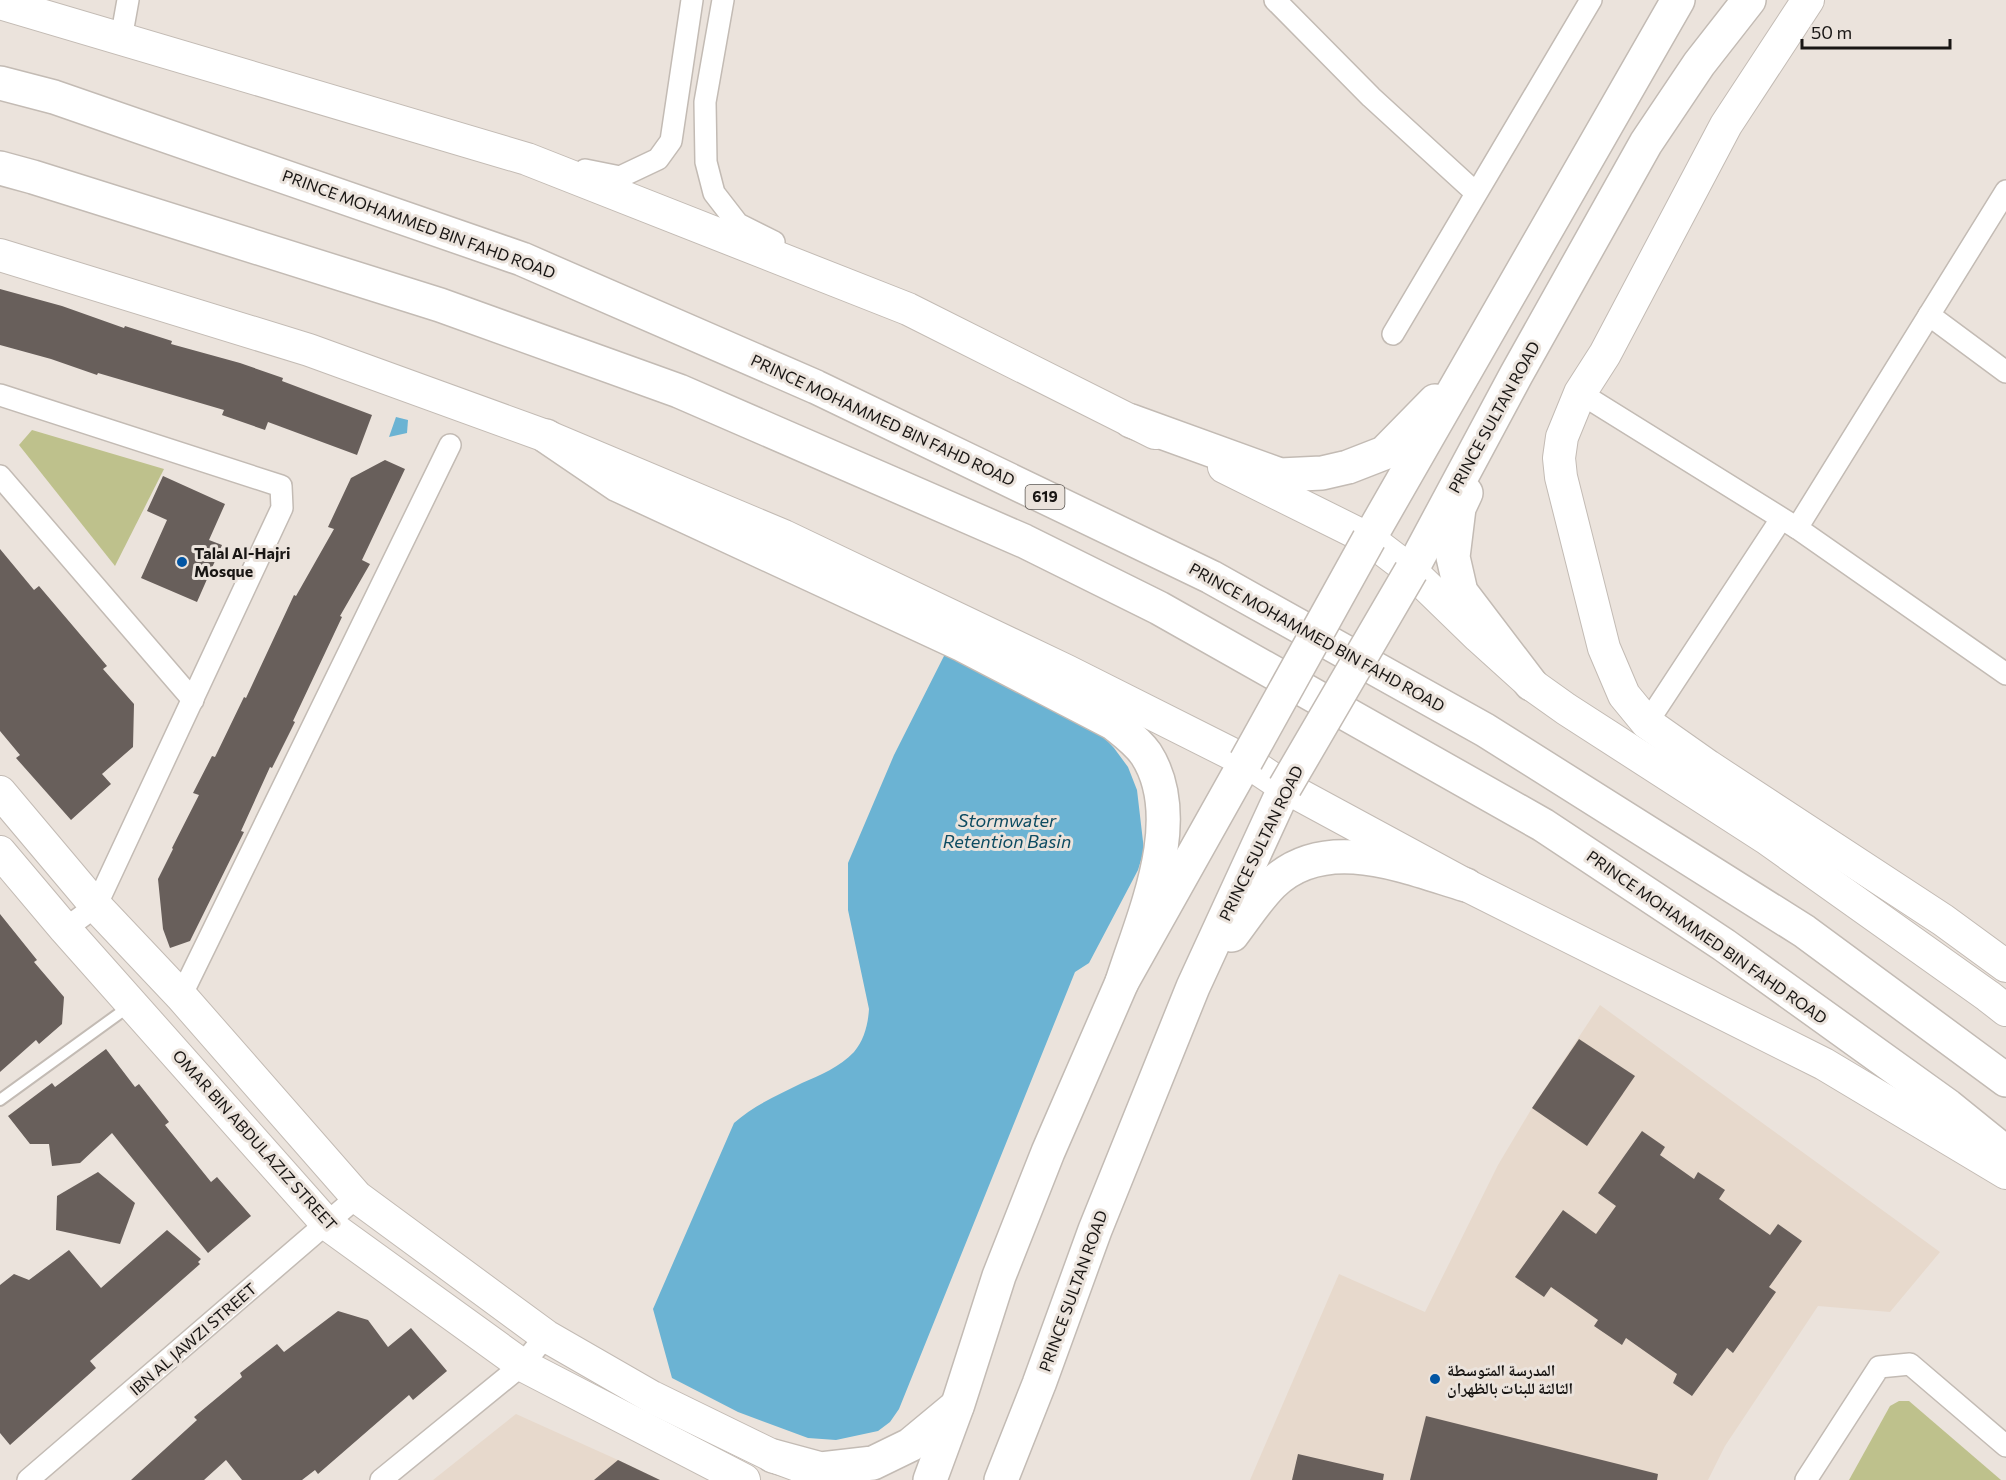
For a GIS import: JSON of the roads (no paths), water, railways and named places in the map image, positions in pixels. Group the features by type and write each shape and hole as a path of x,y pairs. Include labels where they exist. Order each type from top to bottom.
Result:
{"main road":[{"path":"930,1480 958,1404 999,1276 1048,1152 1122,982 1369,539 1678,0"},
{"name":"PRINCE SULTAN ROAD","path":"1001,1480 1095,1230 1193,987 1285,787 1411,571 1516,375 1646,143 1699,64 1749,0"},
{"path":"1808,0 1725,125 1605,354 1580,393 1562,437 1559,458 1561,477 1604,648 1623,695 1647,723 1708,766 1943,920 2006,966"},
{"path":"0,3 527,159 908,309 1369,539 1411,571 1479,638 1532,684 1566,709 1766,838 2006,1010"},
{"path":"0,69 54,97"},
{"name":"PRINCE MOHAMMED BIN FAHD ROAD","path":"0,83 54,97 522,259 816,387 1201,572 1475,724 1535,761 1804,931 2006,1080"},
{"name":"PRINCE MOHAMMED BIN FAHD ROAD","path":"0,168 45,180 440,305 679,391 1024,541 1138,597 1543,825 1734,952 1948,1106 2006,1153"},
{"path":"0,255 309,350 546,436 784,536 1067,671 1246,761 1285,787 1466,885 1824,1064 2006,1173"},
{"path":"1131,421 1280,476 1322,473 1348,467 1384,453 1431,406 1496,320"},
{"path":"1516,375 1459,508 1453,557 1461,592 1532,684"},
{"path":"546,436 618,485 963,645 1113,723 1130,737 1145,753 1157,777 1164,806 1161,858 1122,982"},
{"path":"0,792 96,906 181,996 357,1197 546,1336 652,1397 827,1480"},
{"name":"OMAR BIN ABDULAZIZ STREET","path":"0,852 65,929 327,1224 522,1365 744,1480"},
{"path":"1193,987 1273,883 1299,866 1320,859 1354,857 1387,862 1466,885"},
{"path":"773,1456 820,1469 873,1463 910,1445 958,1404"},
{"path":"1016,1480 1023,1422"}],"street":[{"path":"121,39 128,0"},
{"path":"527,159 620,177 658,159 671,141 692,0"},
{"path":"723,0 705,102 706,162 714,193 738,224 908,309"},
{"path":"1393,334 1592,0"},
{"path":"1282,2 1371,97 1476,193"},
{"path":"1647,723 1789,523 1929,315 2006,191"},
{"path":"1929,315 2006,372"},
{"path":"1580,393 1789,523 2006,674"},
{"path":"0,396 281,486 282,508 96,906 65,929"},
{"path":"181,996 450,445"},
{"path":"0,476 193,700"},
{"name":"IBN AL JAWZI STREET","path":"28,1480 357,1197"},
{"path":"381,1480 522,1365 546,1336"},
{"path":"1806,1480 1879,1367 1910,1364 2006,1446"}],"lane":[{"path":"0,1100 132,1004"}],"water":[{"path":"396,417 408,420 407,433 389,437"},
{"name":"Stormwater Retention Basin","path":"946,652 1098,731 1128,767 1137,790 1144,850 1138,870 1089,963 1075,972 899,1409 890,1422 878,1431 836,1440 808,1438 738,1412 672,1378 653,1309 734,1123 766,1101 836,1066 854,1052 863,1037 869,1009 848,910 848,863 894,755"}],"place":[{"name":"Talal Al-Hajri Mosque","path":"182,562"},
{"name":"المدرسة المتوسطة الثالثة للبنات بالظهران","path":"1435,1379"}]}
